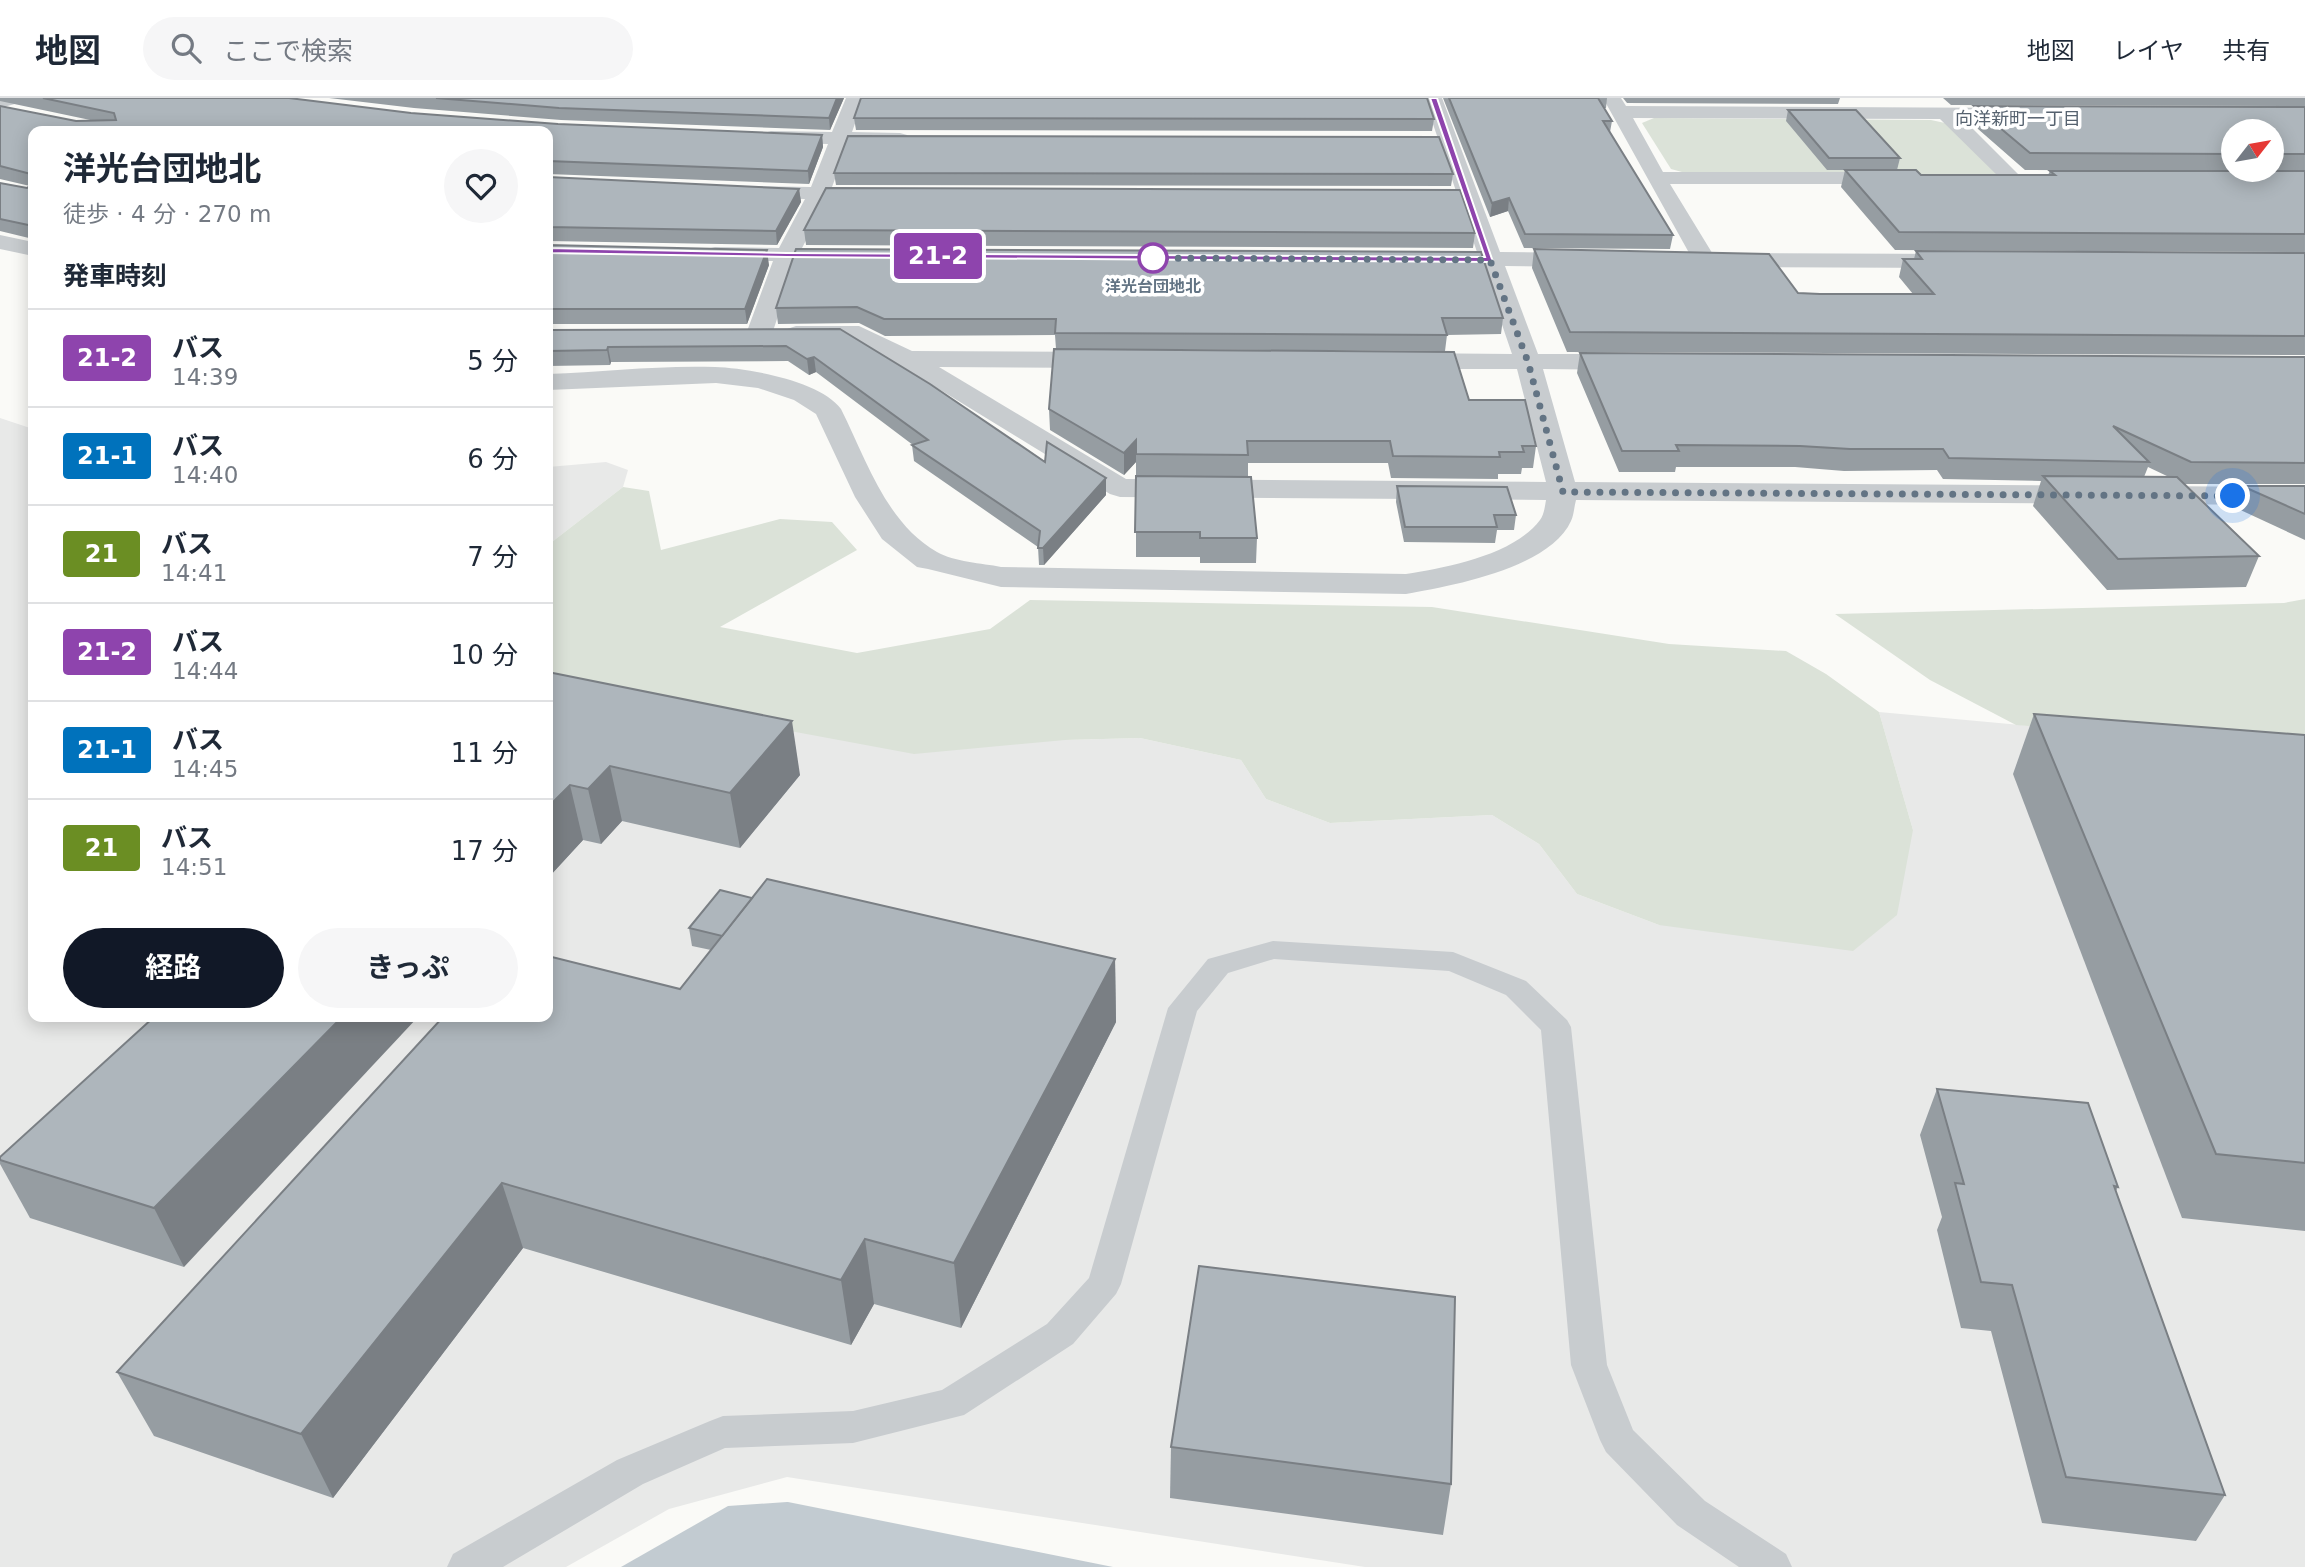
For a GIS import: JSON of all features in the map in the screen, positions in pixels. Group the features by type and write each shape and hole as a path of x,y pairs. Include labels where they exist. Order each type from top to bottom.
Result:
{"street":[{"path":"0,102 15,98"},
{"path":"855,98 819,194 745,334 859,334 907,359 1120,488 2305,496"},
{"path":"553,382 716,375 761,381 803,394 827,409 870,496 893,533 928,560 1001,577 1406,584 1461,575 1533,545 1556,520 1563,492 1528,362 1490,260 1470,196 1441,140 1433,98"},
{"path":"1616,105 2042,114"},
{"path":"1616,105 1705,260"},
{"path":"0,109 27,114"},
{"path":"1945,114 2019,178 1985,178"},
{"path":"756,136 922,139"},
{"path":"1656,178 1916,178"},
{"path":"723,191 900,194"},
{"path":"1442,196 1470,196"},
{"path":"0,242 28,248"},
{"path":"691,253 869,256"},
{"path":"1408,259 1611,260"},
{"path":"1678,260 1984,261"},
{"path":"907,359 1128,360"},
{"path":"1376,361 1653,363"}],"lane":[{"path":"467,1567 630,1472 723,1432 853,1427 950,1404 1060,1334 1104,1284 1183,1008 1218,966 1273,950 1452,962 1516,988 1556,1027 1589,1365 1619,1440 1691,1513 1772,1567"}],"shaded area":[{"path":"1654,118 1931,120 1945,123 1998,173 1989,176 1693,175 1671,169 1642,123"},
{"path":"0,418 28,427 28,1022 553,1022 553,672 635,702 1065,740 1140,738 1241,760 1266,799 1330,823 1492,815 1539,844 1577,894 1659,925 1913,830 1879,712 2305,751 2305,1567 1365,1567 787,1477 669,1509 566,1567 0,1567"},
{"path":"606,462 628,470 623,487 553,541 553,467"},
{"path":"623,487 649,491 661,550 780,519 832,522 857,550 720,627 857,653 990,629 1030,600 1432,607 1669,644 1786,651 1826,674 1879,712 1913,830 1897,915 1853,951 1659,925 1577,894 1539,844 1492,815 1330,823 1266,799 1241,760 1140,738 1065,740 914,754 635,702 553,672 553,541"},
{"path":"2305,599 2305,751 2016,725 1930,680 1835,614 2284,603"},
{"path":"787,1502 1113,1567 621,1567 728,1506"}],"building":[{"path":"43,98 289,98 411,113 558,124 822,135 808,171 553,161 553,126 28,126 28,173 0,166 0,106 76,121 116,120 114,113"},
{"path":"436,98 837,98 829,118 559,108"},
{"path":"861,98 1427,98 1434,119 854,118"},
{"path":"1449,98 1598,98 1612,121 1603,121 1673,235 1525,234 1509,198 1492,203"},
{"path":"1974,106 2305,107 2305,154 2284,154 2284,119 2221,119 2221,154 2030,153"},
{"path":"1788,110 1856,110 1900,158 1829,158"},
{"path":"848,136 1439,137 1453,174 834,173"},
{"path":"1845,170 1916,170 1921,175 2055,175 2050,171 2221,171 2221,182 2284,182 2284,171 2305,171 2305,234 1899,232"},
{"path":"553,177 799,189 776,231 553,227"},
{"path":"0,183 27,188 28,225 0,219"},
{"path":"826,188 1460,190 1475,233 804,230"},
{"path":"553,245 767,250 745,309 553,309"},
{"path":"796,249 1481,252 1503,318 1442,318 1447,335 1055,333 1056,319 884,319 857,307 776,308"},
{"path":"1534,249 1769,254 1798,293 1820,294 1934,294 1903,259 1922,259 1916,251 2305,253 2305,336 1570,332"},
{"path":"840,329 930,384 1045,462 1047,442 1106,478 1043,548 1038,548 1040,531 912,445 928,440 814,357 807,359 786,346 608,347 607,350 553,351 553,330"},
{"path":"1054,349 1454,352 1469,400 1525,400 1536,446 1522,446 1524,452 1499,452 1500,457 1393,456 1390,441 1247,441 1248,455 1136,454 1136,440 1124,453 1049,409"},
{"path":"1580,353 2305,357 2305,463 2191,462 2113,426 2149,462 1949,458 1943,449 1800,446 1676,445 1679,451 1622,451"},
{"path":"1136,476 1251,477 1257,538 1200,538 1200,532 1135,532"},
{"path":"2043,476 2177,477 2259,556 2118,559"},
{"path":"1397,486 1507,487 1516,515 1494,515 1497,527 1405,527"},
{"path":"2242,486 2305,486 2305,514"},
{"path":"553,673 792,721 730,793 610,766 588,789 570,785 553,802"},
{"path":"2034,714 2305,735 2305,1163 2216,1154"},
{"path":"767,879 1115,959 954,1263 865,1239 841,1280 502,1183 301,1434 117,1372 438,1022 553,1022 553,957 680,989"},
{"path":"720,890 752,898 722,936 689,928"},
{"path":"148,1022 337,1022 154,1208 0,1160 0,1157"},
{"path":"1937,1089 2088,1103 2118,1187 2114,1186 2225,1495 2066,1477 2012,1285 1981,1282 1955,1183 1964,1184"},
{"path":"1199,1266 1455,1297 1451,1484 1171,1447"}],"bus line":[{"name":"21-2","path":"553,250 787,255 1490,260 1470,196 1433,98"}],"place":[{"name":"洋光台団地北","path":"1153,258"}],"district":[{"name":"向洋新町一丁目","path":"2018,119"}],"route":[{"path":"1153,258 1490,260 1528,362 1563,492 2233,496"}]}
